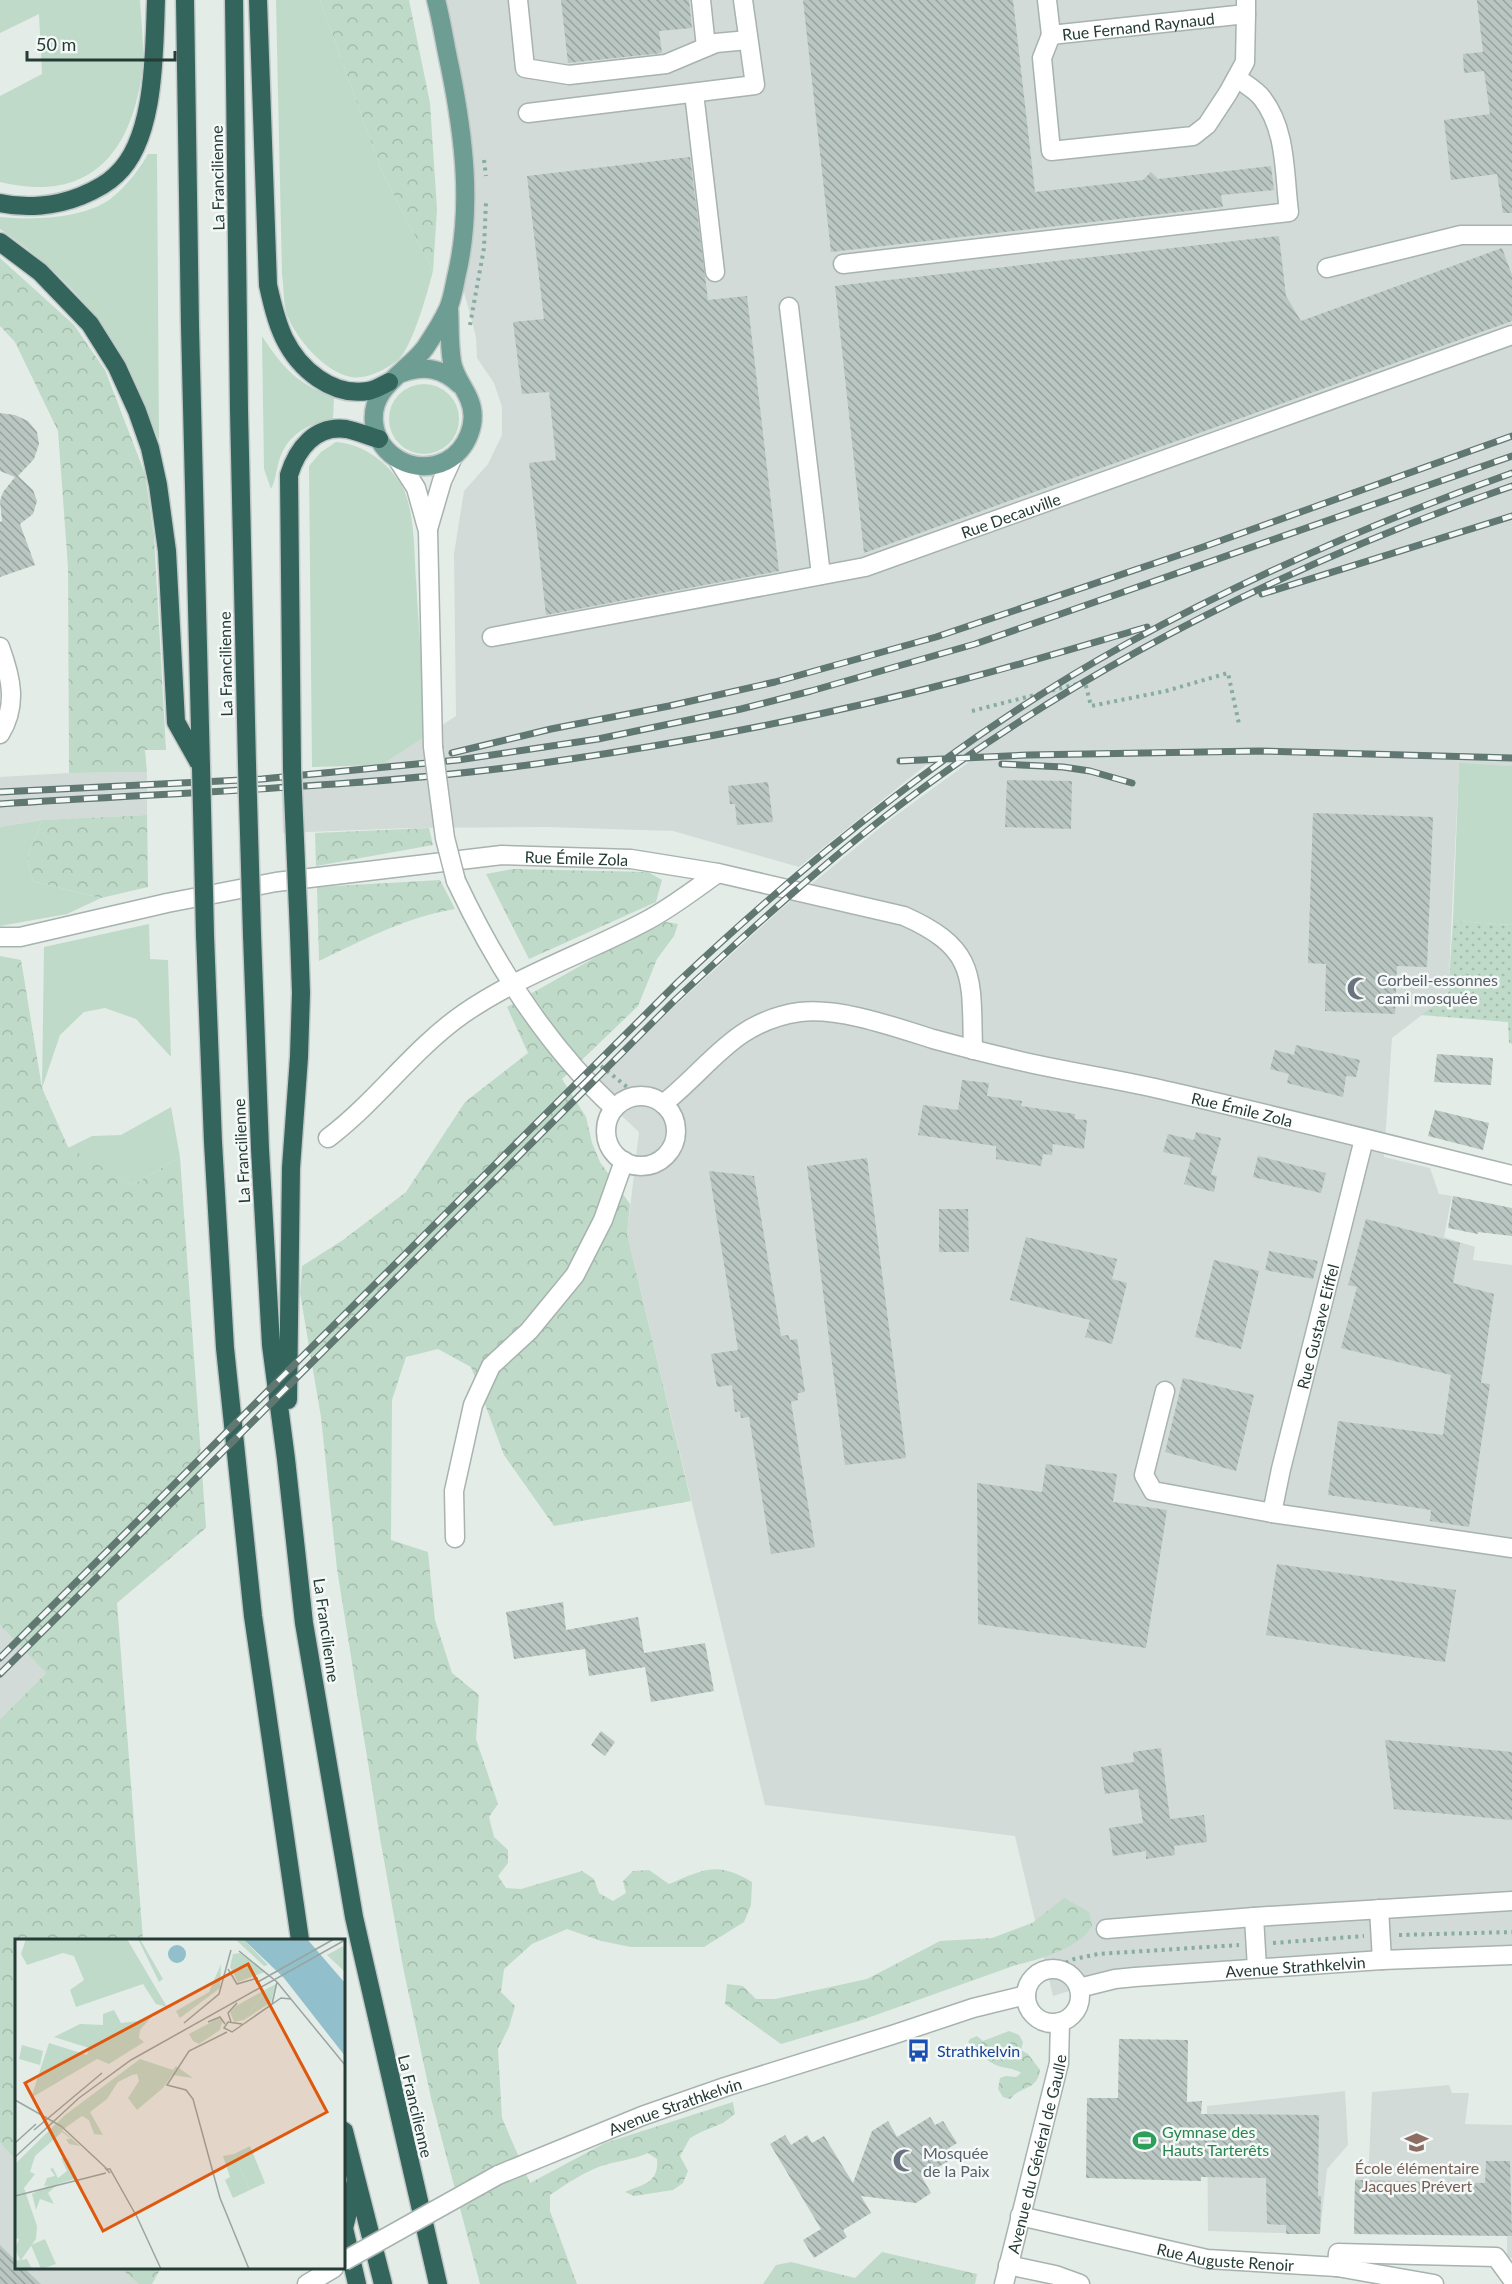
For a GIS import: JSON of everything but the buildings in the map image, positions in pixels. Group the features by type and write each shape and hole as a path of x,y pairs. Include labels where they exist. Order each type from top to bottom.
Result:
{"highway":[{"path":"0,203 36,206 65,202 93,191 117,175 132,154 144,124 152,86 156,0"},
{"name":"La Francilienne","path":"185,0 190,326 205,935 213,1142 225,1348 253,1616 300,1939"},
{"name":"La Francilienne","path":"234,0 239,410 247,765 260,1149 271,1345 304,1623 354,1917 438,2284"},
{"path":"258,0 268,285 276,319 296,356 309,372 322,382 352,391 369,391 396,377"},
{"path":"0,242 40,272 90,324 117,367 137,411 150,448 167,551 176,722 201,767"},
{"path":"286,1459 291,1168 301,1004 292,769 289,475 293,460 301,448 311,438 323,432 347,429 379,439"},
{"path":"345,2135 383,2284"},
{"path":"345,2224 356,2183"},
{"path":"345,2232 357,2284"}],"main road":[{"path":"435,3 458,110 466,171 465,226 449,308 452,363 470,400 473,416 464,446 453,457 440,464 426,467 411,465 398,460 387,451 379,439 374,424 375,409 380,394 425,348 449,308"},
{"path":"396,377 421,368 441,371 462,386"}],"street":[{"path":"518,0 525,68 569,75 666,64 716,43 748,40"},
{"path":"701,0 706,47"},
{"path":"528,113 755,85 743,0"},
{"name":"Rue Fernand Raynaud","path":"1047,0 1051,34 1246,7"},
{"path":"1051,34 1042,58 1051,151 1193,136 1207,124 1245,62 1246,7"},
{"path":"843,264 1289,212 1280,133 1272,113 1261,96 1237,78"},
{"path":"694,93 715,272"},
{"path":"1327,267 1461,235 1512,235"},
{"path":"789,307 820,575"},
{"name":"Rue Decauville","path":"492,637 865,567 1512,335"},
{"path":"428,531 442,481 453,457"},
{"path":"398,460 416,488 428,531 432,747 444,838 456,881 480,931 512,986 566,1059 614,1108"},
{"path":"0,647 10,676 10,710 0,734"},
{"name":"Rue Émile Zola","path":"0,937 20,937 80,922 276,882 502,855 631,859 718,873 904,916 930,928 950,943 965,963 971,989 973,1050"},
{"path":"328,1138 356,1117 397,1071 436,1035 462,1015 495,993 648,920 718,873"},
{"name":"Rue Émile Zola","path":"663,1104 684,1087 712,1056 741,1034 769,1019 801,1012 840,1014 1030,1064 1098,1075 1172,1092 1512,1175"},
{"path":"630,1097 654,1098 663,1104 670,1112 675,1127 671,1148 662,1158 650,1164 637,1165 624,1161 616,1155 608,1143 606,1130 608,1118 614,1108 630,1097"},
{"name":"Rue Gustave Eiffel","path":"1272,1513 1364,1139"},
{"path":"455,1538 454,1491 473,1405 491,1366 529,1331 575,1275 603,1220 624,1161"},
{"path":"1165,1391 1144,1474 1153,1491 1272,1513 1512,1548"},
{"path":"1106,1929 1512,1901"},
{"path":"1379,1909 1382,1960"},
{"path":"1254,1917 1257,1968"},
{"name":"Avenue Strathkelvin","path":"1079,1988 1115,1978 1382,1960 1512,1955"},
{"path":"1052,1969 1069,1974 1079,1988 1079,2005 1068,2019 1060,2022 1050,2023 1040,2020 1028,2005 1026,1995 1028,1985 1042,1971 1052,1969"},
{"name":"Avenue Strathkelvin","path":"345,2261 498,2175 642,2116 725,2087 892,2036 973,2008 1026,1995"},
{"name":"Avenue du Général de Gaulle","path":"1004,2284 1059,2063 1060,2022"},
{"name":"Rue Auguste Renoir","path":"1020,2216 1207,2259 1337,2267 1434,2284"},
{"path":"1337,2267 1338,2253 1496,2257 1512,2279"},
{"path":"1008,2265 1055,2275 1080,2284"},
{"path":"307,2284 332,2269"}],"path":[{"path":"972,711 1085,682 1091,706 1154,693 1228,673 1239,724"},
{"path":"597,1062 627,1087 630,1097"},
{"path":"1052,1969 1074,1959 1098,1954 1380,1935 1512,1932"}],"shaded area":[{"path":"438,0 1512,0 1512,766 1459,764 1448,995 1392,1038 1384,1157 1430,1168 1439,1194 1452,1196 1444,1237 1475,1247 1473,1260 1512,1265 1512,1955 1079,1988 1053,1996 1015,1836 765,1805 627,1234 639,1132 592,1088 677,1004 781,909 887,822 969,762 926,765 799,867 673,831 547,827 411,828 283,833 281,773 381,765 456,716 454,554 464,491 488,464 502,435 502,407 494,383 477,358 476,337 458,270 465,226"},
{"path":"147,772 147,815 42,820 0,827 0,777"},
{"path":"0,1625 46,1673 0,1719"},
{"name":"École élémentaire Jacques Prévert","path":"1449,2085 1452,2093 1469,2093 1465,2124 1512,2125 1512,2258 1507,2258 1507,2236 1354,2233 1355,2180 1369,2161 1372,2092"},
{"path":"1345,2091 1348,2145 1327,2169 1320,2234 1208,2231 1207,2106"},
{"path":"0,2143 15,2159 15,2269 122,2269 138,2284 0,2284"}],"green space":[{"path":"0,0 140,0 143,64 136,103 127,128 115,150 99,167 80,179 57,186 31,187 0,182 0,96 42,74 39,14 0,33"},
{"path":"276,0 320,0 382,172 433,271 419,318 403,354 388,367 363,377 357,378 341,374 322,362 298,335 286,311 282,274"},
{"path":"320,0 409,0 430,103 437,209 433,271 382,172"},
{"path":"148,154 157,154 159,440 128,367 117,347 89,308 38,257 0,229 0,217 56,217 71,215 98,206 109,200 125,185"},
{"path":"0,258 74,325 105,370 145,474 154,536 166,750 145,750 147,772 69,773 68,567 58,431 15,342 0,326"},
{"path":"262,336 292,374 310,387 334,397 333,419 307,427 287,444 279,461 271,489 264,469"},
{"path":"424,384 437,387 449,394 456,406 459,419 456,432 449,444 437,451 424,454 411,451 399,444 392,432 389,419 392,406 399,394 411,387"},
{"path":"336,442 365,450 390,469 402,486 412,519 426,736 381,765 312,767 309,466 321,452"},
{"path":"1459,763 1512,766 1512,925 1453,921"},
{"path":"147,815 148,887 101,898 33,881 27,859 42,820"},
{"path":"42,820 27,859 33,881 101,898 67,914 0,926 0,827"},
{"path":"429,828 433,845 316,866 315,833"},
{"path":"512,869 648,872 662,880 656,902 529,959 486,874"},
{"path":"440,880 455,909 402,923 319,961 317,887"},
{"path":"660,921 678,924 674,936 657,959 638,1006 562,1079 586,1117 592,1143 600,1162 630,1204 627,1234 691,1501 554,1526 504,1455 471,1367 438,1349 406,1357 392,1400 391,1540 428,1552 435,1620 452,1673 479,1695 476,1739 498,1804 489,1817 494,1837 508,1850 508,1863 498,1876 506,1888 521,1889 582,1871 594,1879 599,1893 613,1901 626,1893 623,1881 633,1871 649,1870 669,1884 702,1871 720,1869 740,1875 752,1882 751,1905 744,1922 704,1947 631,1947 601,1941 567,1929 532,1944 504,1969 501,1992 515,2006 509,2027 498,2049 502,2118 530,2183 605,2143 733,2102 735,2114 723,2123 690,2138 680,2156 688,2171 683,2183 673,2190 634,2196 625,2192 649,2182 656,2173 657,2159 648,2153 594,2169 550,2195 550,2211 577,2284 480,2284 431,2098 403,1967 380,1838 337,1569 321,1417 300,1293 302,1266 343,1240 406,1192 465,1102 528,1053 507,1007"},
{"path":"1453,921 1512,925 1512,1044 1509,1043 1508,1022 1421,1015 1448,995"},
{"path":"149,924 150,959 168,960 171,1057 136,1019 105,1008 84,1012 60,1035 42,1088 44,947"},
{"path":"0,956 21,960 42,1088 68,1147 133,1185 180,1157 206,1528 117,1603 143,1939 15,1939 15,2159 0,2143 0,1719 46,1673 0,1625"},
{"path":"171,1107 180,1157 133,1185 68,1148 92,1136 121,1135"},
{"path":"1064,1898 1089,1912 1092,1926 1087,1934 1069,1946 1036,1960 859,2021 781,2044 725,2004 727,1984 743,1986 756,1999 775,1999 867,1979 940,1941 992,1938 1032,1923"},
{"path":"1009,2031 1019,2035 1023,2042 1021,2050 1028,2054 1040,2070 1032,2085 1010,2099 1003,2097 998,2089 1000,2078 1016,2077 1021,2073 990,2062 968,2042 977,2036 983,2041"},
{"path":"882,2252 977,2274 975,2284 763,2284 776,2265 791,2262 855,2278"},
{"path":"122,2269 160,2269 152,2284 138,2284"}],"railway":[{"path":"452,753 551,729 775,682 936,637 1203,547 1512,436"},
{"path":"0,792 262,779 458,760 598,739 741,709 975,644 1512,456"},
{"path":"0,1658 678,982 783,887 892,798 1007,716 1067,678 1174,618 1269,572 1365,530 1512,473"},
{"path":"0,1674 674,1001 792,893 884,817 985,744 1128,656 1278,580 1355,546 1512,486"},
{"path":"1262,594 1512,516"},
{"path":"0,804 403,779 590,756 697,738 856,706 984,674 1147,627"},
{"path":"900,761 1028,755 1259,751 1512,758"},
{"path":"1002,764 1063,767 1090,771 1132,783"}],"place":[{"name":"Corbeil-essonnes cami mosquée","path":"1359,988"},
{"name":"Strathkelvin","path":"919,2050"},
{"name":"Gymnase des Hauts Tarterêts","path":"1144,2140"},
{"name":"École élémentaire Jacques Prévert","path":"1417,2142"},
{"name":"Mosquée de la Paix","path":"905,2161"}]}
